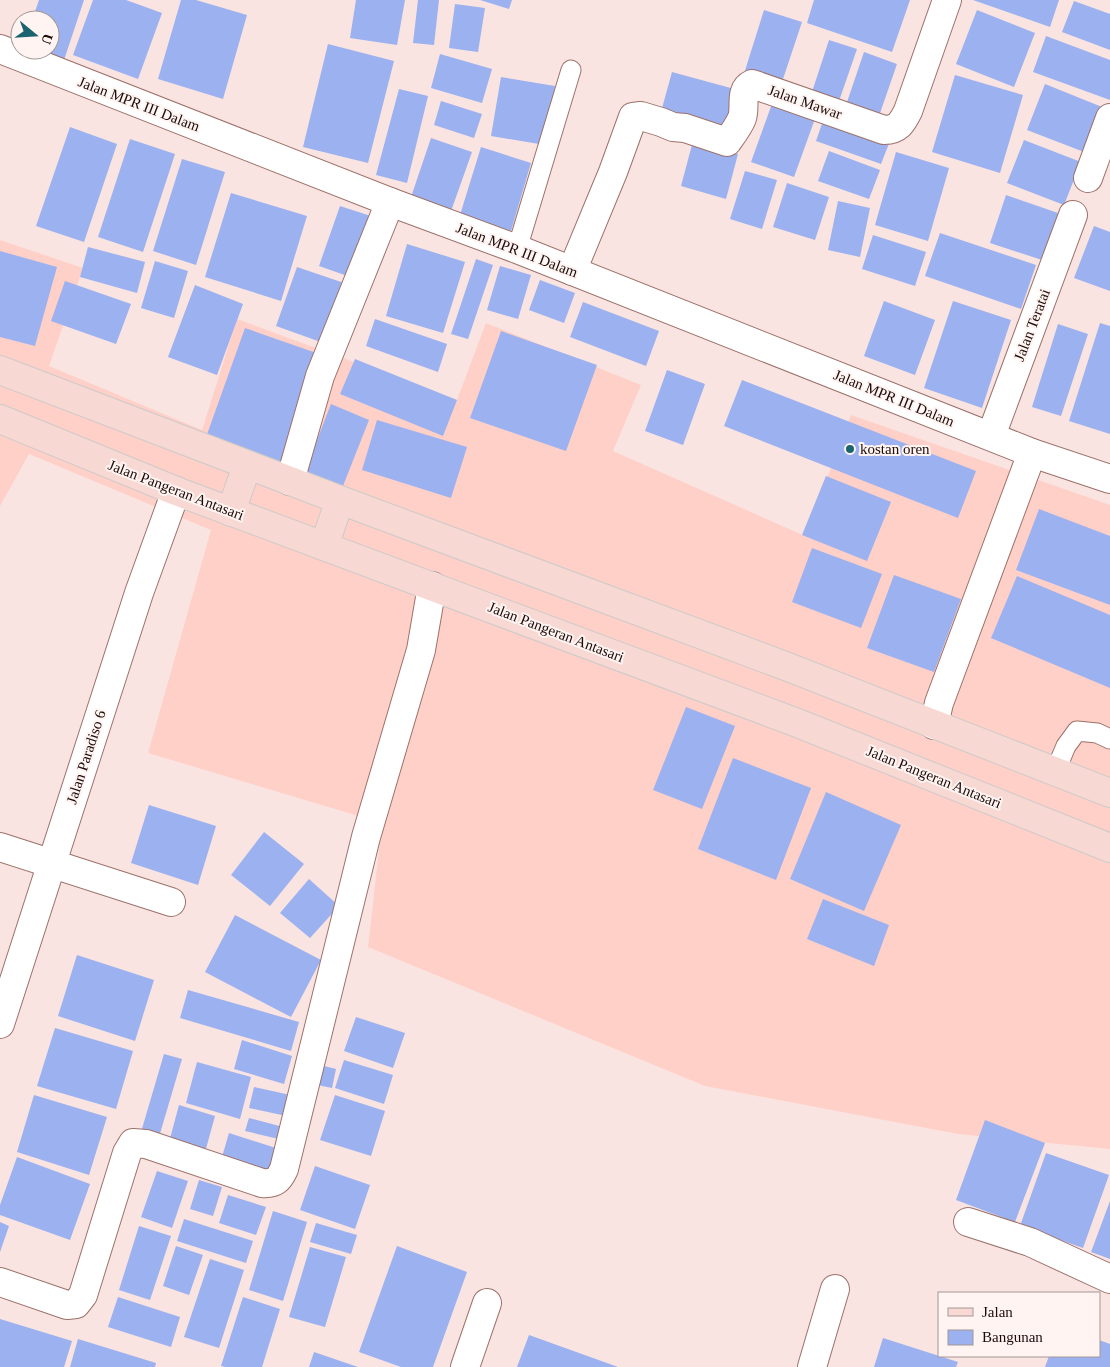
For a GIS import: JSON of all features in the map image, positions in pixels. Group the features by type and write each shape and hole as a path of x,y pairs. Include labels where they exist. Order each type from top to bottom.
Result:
{"main road":[{"path":"0,370 247,465 788,667 1110,793"},
{"name":"Jalan Pangeran Antasari","path":"0,419 231,512 795,722 1110,848"},
{"path":"231,512 247,465"},
{"path":"324,546 340,500"}],"street":[{"name":"Jalan Mawar","path":"572,271 613,172 633,117 641,116 727,142 742,119 746,88 752,84 884,130 892,130 900,126 908,111 948,0"},
{"name":"Jalan MPR III Dalam","path":"0,49 390,202 517,249 1032,454 1110,479"},
{"path":"1088,178 1110,118"},
{"path":"290,481 320,376 390,202"},
{"name":"Jalan Teratai","path":"990,436 1073,215"},
{"path":"934,725 939,702 1032,454"},
{"name":"Jalan Paradiso 6","path":"0,1024 139,593 176,491"},
{"path":"0,1282 67,1305 76,1304 83,1294 127,1153 133,1143 146,1144 262,1182 272,1184 280,1178 366,837 421,650 432,586"},
{"path":"0,846 171,902"},
{"path":"968,1222 1030,1242 1110,1279"},
{"path":"812,1367 835,1289"},
{"path":"465,1367 486,1303"}],"lane":[{"path":"517,249 571,70"},
{"path":"1055,772 1066,746 1077,731 1097,733 1110,738"}],"shaded area":[{"path":"0,240 83,268 49,366 202,430 237,319 457,400 486,323 641,385 613,451 805,536 851,415 1110,505 1110,1149 958,1134 705,1086 368,947 382,823 148,753 211,530 29,454 0,506"}],"building":[{"path":"39,0 84,0 63,63 54,60 60,60 60,10 36,10"},
{"path":"93,0 126,0 162,13 138,79 73,55"},
{"path":"181,0 196,0 247,15 223,99 158,79"},
{"path":"356,0 405,0 397,45 350,38"},
{"path":"418,0 439,0 434,45 413,43"},
{"path":"480,0 512,0 509,9"},
{"path":"814,0 910,0 892,52 807,23"},
{"path":"973,0 1059,0 1050,27"},
{"path":"1074,1 1110,14 1110,50 1062,32"},
{"path":"455,4 485,8 478,52 449,48"},
{"path":"764,10 802,22 780,88 743,77"},
{"path":"977,10 1035,33 1014,87 956,64"},
{"path":"1046,36 1110,60 1110,100 1033,72"},
{"path":"829,40 857,49 838,104 811,95"},
{"path":"328,44 394,61 368,163 303,147"},
{"path":"864,52 897,64 878,119 845,108"},
{"path":"440,54 492,69 482,103 431,88"},
{"path":"672,72 738,90 727,130 661,112"},
{"path":"955,75 1023,95 1000,173 932,152"},
{"path":"501,77 555,86 545,145 491,136"},
{"path":"1045,84 1102,107 1084,152 1027,130"},
{"path":"399,89 428,96 407,183 376,175"},
{"path":"441,101 482,114 474,138 434,125"},
{"path":"773,101 816,116 794,177 751,162"},
{"path":"824,118 890,141 881,164 816,141"},
{"path":"70,127 117,144 84,242 36,226"},
{"path":"431,138 472,152 450,214 410,200"},
{"path":"130,139 175,154 143,252 98,237"},
{"path":"1024,140 1081,162 1064,205 1007,183"},
{"path":"693,141 738,154 726,199 681,186"},
{"path":"481,147 531,163 511,231 460,215"},
{"path":"829,151 880,170 869,199 818,181"},
{"path":"896,152 949,168 928,241 875,225"},
{"path":"182,159 225,172 196,265 153,251"},
{"path":"745,171 777,180 762,229 730,219"},
{"path":"787,183 829,197 815,240 773,227"},
{"path":"231,193 307,216 281,301 205,277"},
{"path":"1006,195 1058,213 1042,260 990,243"},
{"path":"838,201 870,208 860,257 828,250"},
{"path":"340,206 377,218 356,279 319,266"},
{"path":"1094,226 1110,232 1110,291 1074,278"},
{"path":"940,233 1036,265 1021,309 925,276"},
{"path":"873,235 926,252 915,286 862,269"},
{"path":"407,244 465,262 443,333 386,316"},
{"path":"88,247 145,262 137,293 80,277"},
{"path":"0,251 57,267 35,346 0,337"},
{"path":"476,259 493,265 468,339 451,334"},
{"path":"155,261 188,271 174,318 141,308"},
{"path":"500,266 531,275 518,319 487,310"},
{"path":"297,267 350,285 329,345 276,326"},
{"path":"540,280 575,293 564,323 529,310"},
{"path":"65,281 131,304 116,344 51,321"},
{"path":"195,285 243,304 217,375 168,357"},
{"path":"884,301 935,320 915,375 864,356"},
{"path":"953,301 1011,320 982,408 924,388"},
{"path":"583,302 659,331 646,366 570,337"},
{"path":"375,319 447,344 438,372 366,346"},
{"path":"1100,323 1110,326 1110,434 1069,421"},
{"path":"1058,324 1088,334 1061,416 1032,407"},
{"path":"245,328 325,356 286,468 205,440"},
{"path":"501,331 597,365 566,451 470,418"},
{"path":"355,359 457,400 443,436 340,394"},
{"path":"667,370 705,384 683,445 645,431"},
{"name":"kostan oren","path":"742,380 976,471 958,518 724,426"},
{"path":"331,404 369,420 341,491 303,476"},
{"path":"377,420 467,447 451,498 362,470"},
{"path":"826,476 891,502 867,561 802,535"},
{"path":"1039,509 1110,536 1110,605 1016,570"},
{"path":"812,548 882,574 861,628 792,602"},
{"path":"894,575 961,599 934,672 867,648"},
{"path":"1017,576 1110,615 1110,688 991,638"},
{"path":"686,707 735,726 702,809 653,790"},
{"path":"733,758 811,788 776,880 698,849"},
{"path":"826,792 901,825 864,911 790,879"},
{"path":"149,805 216,826 198,885 131,863"},
{"path":"264,832 304,864 270,906 231,875"},
{"path":"309,879 339,906 310,938 280,913"},
{"path":"823,899 889,925 874,966 807,939"},
{"path":"235,915 321,960 291,1017 205,972"},
{"path":"77,955 154,980 135,1041 58,1016"},
{"path":"188,990 299,1022 291,1051 180,1018"},
{"path":"356,1017 405,1033 393,1068 344,1051"},
{"path":"55,1028 133,1051 116,1109 37,1086"},
{"path":"242,1040 292,1056 284,1084 234,1069"},
{"path":"164,1054 182,1059 159,1137 141,1132"},
{"path":"344,1060 393,1075 384,1104 335,1088"},
{"path":"197,1062 251,1077 240,1119 186,1103"},
{"path":"313,1063 336,1069 332,1088 308,1083"},
{"path":"254,1087 295,1096 291,1117 249,1108"},
{"path":"34,1095 107,1117 89,1175 17,1152"},
{"path":"335,1095 385,1111 371,1156 320,1140"},
{"path":"179,1105 215,1116 204,1156 168,1146"},
{"path":"249,1118 287,1128 283,1140 245,1131"},
{"path":"985,1120 1045,1143 1015,1222 956,1200"},
{"path":"229,1133 279,1149 272,1173 222,1157"},
{"path":"1046,1153 1109,1175 1083,1248 1020,1226"},
{"path":"17,1157 90,1184 70,1240 0,1215 0,1205"},
{"path":"315,1166 370,1185 355,1229 300,1210"},
{"path":"157,1171 188,1181 172,1228 141,1217"},
{"path":"199,1180 222,1187 213,1216 190,1209"},
{"path":"228,1195 266,1207 256,1235 219,1223"},
{"path":"1110,1201 1110,1259 1091,1252"},
{"path":"273,1211 307,1222 283,1301 249,1290"},
{"path":"184,1219 253,1241 246,1263 177,1241"},
{"path":"0,1222 9,1226 0,1252"},
{"path":"316,1223 357,1235 351,1254 310,1242"},
{"path":"139,1226 171,1236 150,1300 119,1290"},
{"path":"176,1246 203,1255 189,1295 163,1286"},
{"path":"397,1246 467,1272 433,1367 401,1367 359,1352"},
{"path":"310,1247 346,1257 325,1327 289,1317"},
{"path":"210,1259 244,1270 219,1348 184,1337"},
{"path":"118,1297 180,1317 171,1347 108,1327"},
{"path":"243,1297 280,1309 262,1367 221,1366"},
{"path":"0,1319 72,1341 64,1367 0,1367"},
{"path":"529,1335 618,1367 517,1367"},
{"path":"883,1338 958,1362 956,1367 874,1367"},
{"path":"78,1339 156,1363 155,1367 70,1367"},
{"path":"1100,1340 1110,1344 1110,1367 1045,1367 1049,1357 1100,1357"},
{"path":"314,1352 358,1367 309,1367"}],"place":[{"name":"kostan oren","path":"850,449"}]}
